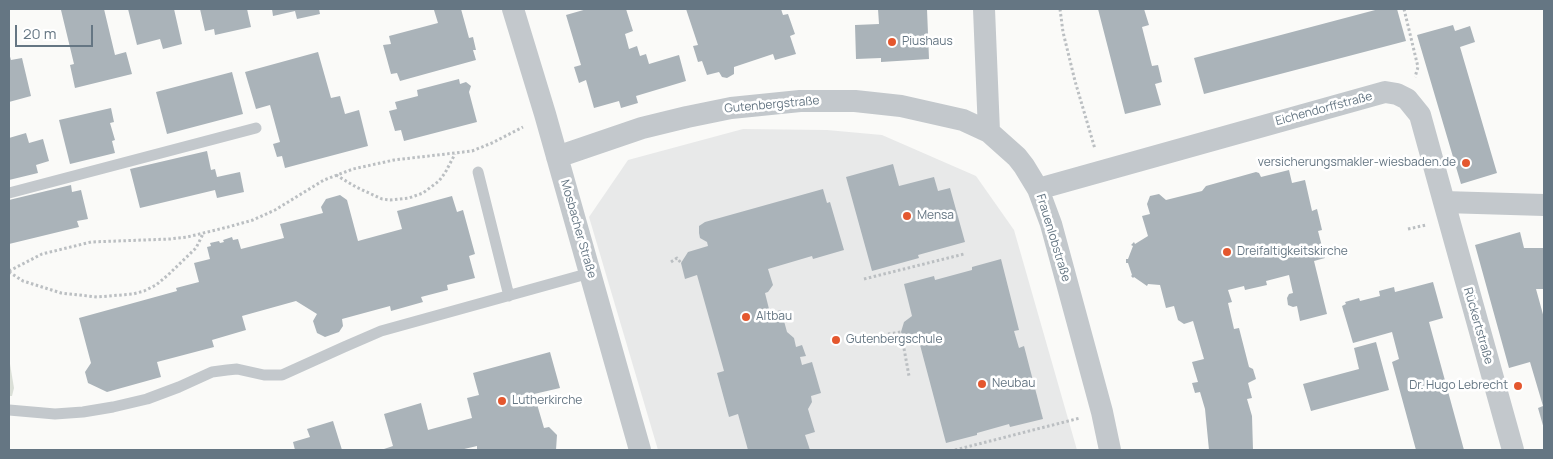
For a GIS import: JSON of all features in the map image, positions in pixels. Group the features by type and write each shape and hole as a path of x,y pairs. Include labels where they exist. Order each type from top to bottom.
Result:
{"street":[{"name":"Mosbacher Straße","path":"513,9 545,114 640,450"},
{"path":"984,9 989,132"},
{"name":"Eichendorffstraße","path":"1038,189 1385,92 1397,94 1408,99"},
{"path":"1408,99 1420,115 1444,202 1544,205"},
{"name":"Gutenbergstraße","path":"557,157 642,128 687,117 731,108 800,101 855,101 901,106 963,120 989,132"},
{"name":"Frauenlobstraße","path":"989,132 1017,157 1038,189 1051,224 1102,412 1110,450"},
{"name":"Rückertstraße","path":"1444,202 1513,450"}],"lane":[{"path":"9,193 256,128"},
{"path":"478,172 510,296"},
{"path":"9,410 54,414 113,407 147,399 212,372 227,370 244,370 276,376 282,375 381,331 590,273"}],"path":[{"path":"1060,9 1063,32 1075,81 1102,171"},
{"path":"1404,9 1418,67 1408,99"},
{"path":"203,234 196,248 168,276 156,285 133,294 97,297 60,293 23,281 9,272 42,254 91,242 153,241 203,234 253,220 275,210 336,175 360,167 394,160 472,151 487,146 545,114"},
{"path":"336,175 382,199 409,198 423,193 439,181 454,154"},
{"path":"864,279 964,254"},
{"path":"671,262 677,258 680,262"},
{"path":"888,334 901,332 909,376"},
{"path":"955,450 965,449 1102,412"}],"shaded area":[{"name":"Gutenbergschule","path":"743,129 827,130 882,135 976,176 1014,230 1077,450 658,450 589,217 628,160"},
{"path":"9,358 14,388 12,396 9,396"}],"building":[{"path":"104,9 115,55 126,52 132,74 75,88 70,65 74,64 61,10"},
{"path":"128,9 174,9 182,44 163,49 160,39 137,45"},
{"path":"200,9 247,9 251,27 215,35 214,29 205,31"},
{"path":"272,9 319,9 320,14 297,19 295,11 273,16"},
{"path":"461,9 469,38 473,37 476,50 473,50 476,60 400,81 397,73 391,74 383,45 391,44 389,36 438,23 434,10"},
{"path":"587,9 626,9 633,31 625,34 629,49 637,46 640,56 646,54 649,64 679,55 686,81 636,96 638,103 621,108 619,101 594,108 586,80 579,83 574,67 581,65 566,15"},
{"path":"686,9 781,9 783,15 788,14 795,34 790,36 796,54 775,60 773,54 734,67 734,74 727,78 722,77 719,72 707,75 702,61 698,62 693,46 698,45"},
{"name":"Piushaus","path":"878,9 927,9 929,59 881,62 881,58 856,59 855,25 879,24"},
{"path":"1098,9 1144,9 1149,25 1142,27 1152,66 1158,65 1162,82 1155,84 1161,105 1125,114"},
{"path":"1379,9 1397,9 1406,41 1204,94 1194,58"},
{"path":"1453,25 1455,31 1470,26 1475,42 1460,47 1497,173 1461,184 1417,35"},
{"path":"318,52 331,98 340,96 345,114 359,110 368,146 285,168 282,156 277,157 273,144 280,142 270,105 256,109 245,72"},
{"path":"9,53 11,60 22,58 31,96 9,102"},
{"path":"232,72 243,114 167,134 156,92"},
{"path":"459,79 460,84 466,82 471,86 469,92 477,122 404,141 401,130 395,131 389,111 397,109 395,102 418,96 417,90"},
{"path":"111,108 114,122 110,123 115,140 112,141 115,153 70,164 59,120"},
{"path":"26,133 29,143 43,139 49,161 36,165 38,173 9,180 9,138"},
{"path":"207,151 211,170 215,169 217,177 240,172 244,192 217,198 215,190 140,208 130,169"},
{"name":"Mensa","path":"893,164 899,186 934,177 938,191 950,188 965,242 918,255 919,258 872,271 846,177"},
{"name":"Dreifaltigkeitskirche","path":"1289,170 1292,183 1305,180 1312,211 1317,209 1322,230 1318,231 1325,258 1314,261 1327,314 1300,321 1297,306 1288,305 1287,298 1289,294 1293,293 1289,275 1266,281 1267,285 1245,290 1244,286 1228,290 1232,302 1228,303 1234,329 1239,328 1249,367 1253,369 1256,379 1248,383 1252,398 1247,399 1252,416 1253,450 1209,450 1205,409 1200,392 1195,393 1192,383 1198,382 1192,362 1204,359 1193,321 1184,324 1178,320 1174,306 1166,308 1160,285 1148,284 1147,286 1133,278 1126,259 1128,259 1133,246 1131,245 1148,236 1142,216 1150,214 1147,204 1150,196 1159,194 1166,200 1202,191 1206,186 1256,172 1261,177"},
{"path":"71,185 72,192 81,190 88,219 77,221 79,227 9,244 9,200"},
{"name":"Altbau","path":"823,189 827,203 830,202 844,250 813,259 812,256 768,269 773,285 765,293 770,313 781,310 787,332 794,338 796,347 802,345 806,356 800,357 802,365 812,362 821,393 811,396 812,402 808,409 815,432 805,435 810,450 748,450 738,414 729,417 717,373 724,371 697,275 685,279 681,263 688,252 708,246 707,242 700,238 699,233 699,226 705,222"},
{"path":"340,195 347,200 358,241 402,229 397,211 452,196 457,212 463,210 475,254 469,256 475,278 447,285 448,290 421,297 423,302 391,311 390,306 342,319 343,326 339,332 325,337 317,333 313,321 317,314 296,301 242,316 246,330 212,340 214,347 157,362 161,377 107,392 88,383 85,372 91,363 79,318 177,291 176,288 199,282 194,263 210,259 207,247 211,246 210,243 224,242 223,240 232,237 233,240 238,239 241,249 284,238 280,224 323,213 321,207 326,199"},
{"path":"1520,232 1524,248 1544,248 1544,289 1536,289 1544,318 1544,429 1538,408 1543,406 1530,362 1509,368 1475,245"},
{"name":"Neubau","path":"1001,259 1019,330 1014,331 1019,348 1024,346 1043,419 1010,427 1009,424 946,443 920,345 910,344 901,332 904,322 912,316 904,284 934,276 935,280 972,270 972,267"},
{"path":"1433,282 1443,318 1429,322 1464,450 1416,450 1392,362 1399,359 1392,332 1353,343 1342,306 1346,304 1345,302 1359,298 1360,301 1380,296 1379,291 1394,287 1395,292"},
{"path":"1376,342 1389,390 1311,411 1303,384 1359,369 1354,348"},
{"name":"Lutherkirche","path":"550,352 560,388 534,394 544,428 549,427 557,435 556,450 477,450 477,446 460,450 381,450 393,446 384,414 421,403 428,430 472,418 467,398 479,395 473,373"},
{"path":"333,421 342,450 295,450 293,442 310,437 307,429"}],"place":[{"name":"Piushaus","path":"892,42"},
{"name":"versicherungsmakler-wiesbaden.de","path":"1466,163"},
{"name":"Mensa","path":"907,216"},
{"name":"Dreifaltigkeitskirche","path":"1227,252"},
{"name":"Altbau","path":"746,317"},
{"name":"Gutenbergschule","path":"836,340"},
{"name":"Neubau","path":"982,384"},
{"name":"Dr. Hugo Lebrecht","path":"1518,386"},
{"name":"Lutherkirche","path":"502,401"}]}
